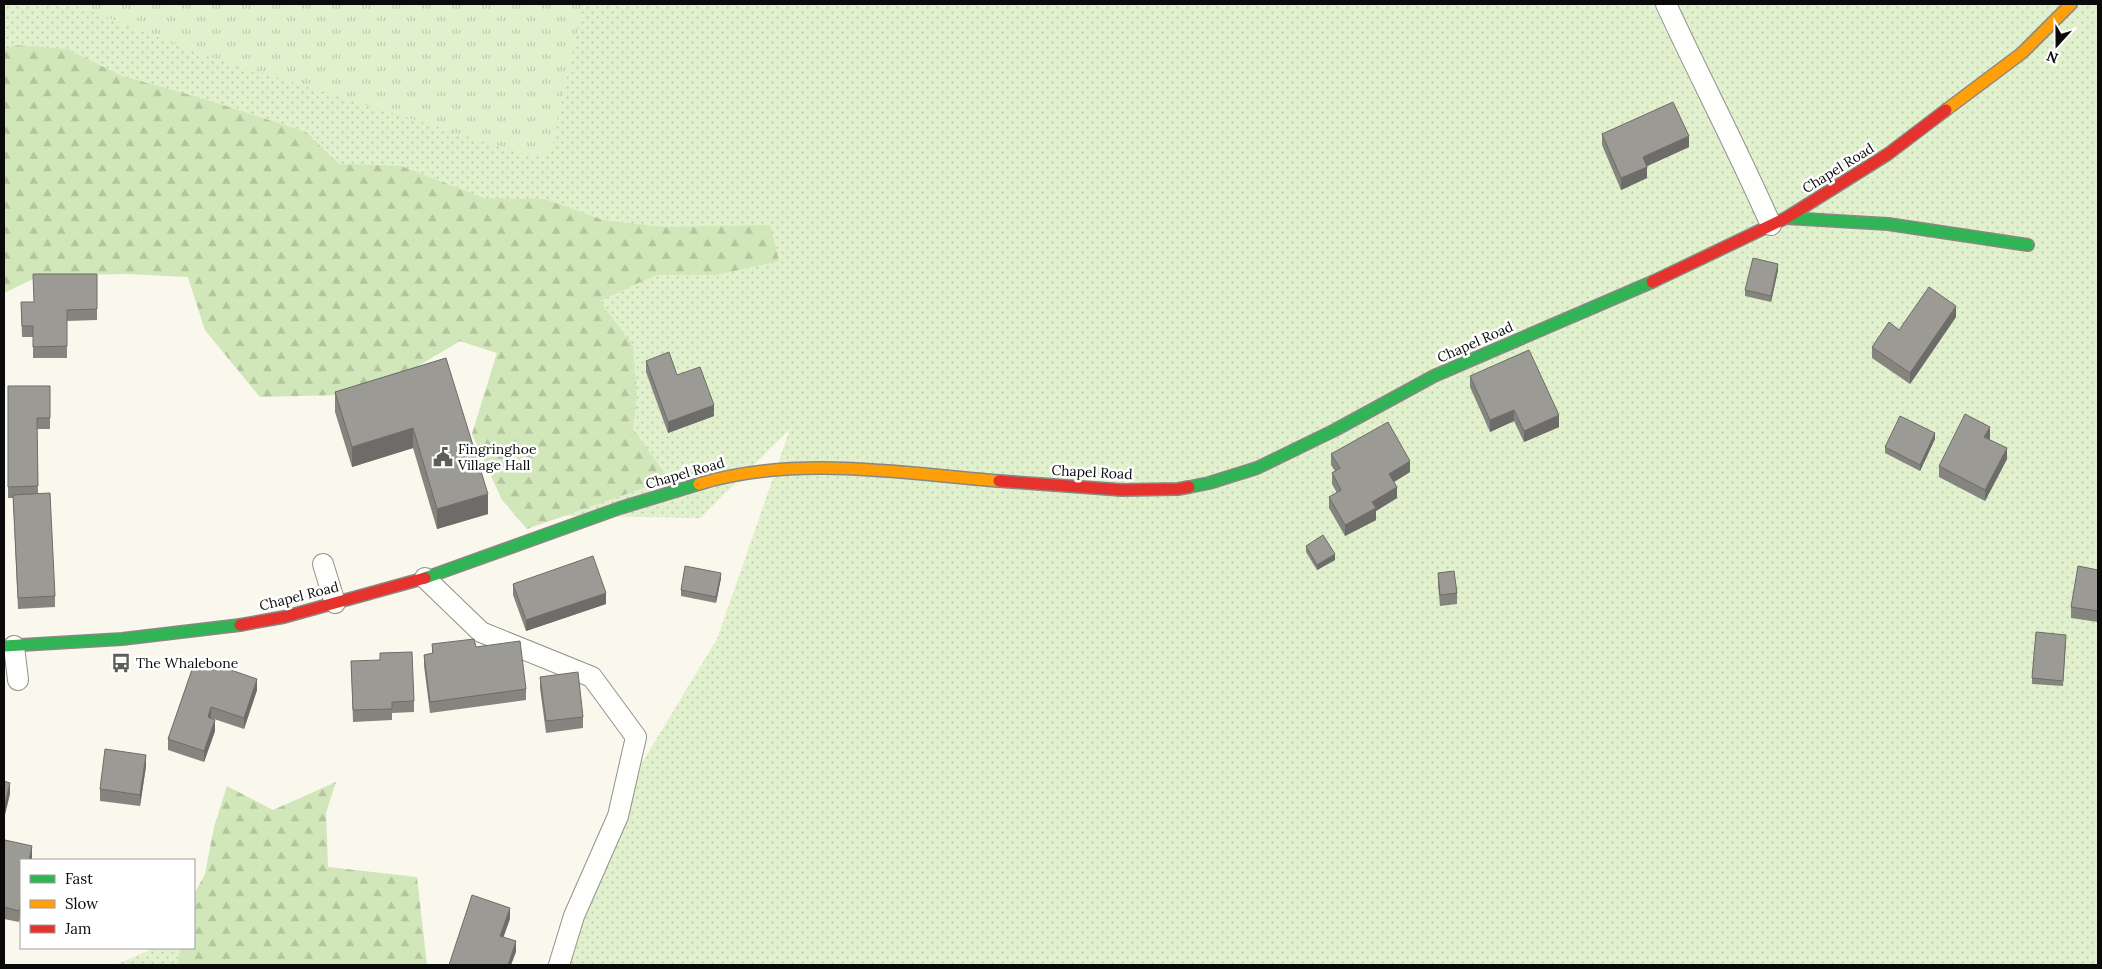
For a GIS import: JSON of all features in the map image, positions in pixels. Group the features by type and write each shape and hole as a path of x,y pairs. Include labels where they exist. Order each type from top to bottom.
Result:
{"street":[{"name":"Chapel Road","path":"9,646 122,639 222,628 284,617 425,578 620,508 725,476 809,468 1122,490 1178,489 1209,483 1257,468 1334,430 1434,376 1660,278 1778,221 1888,154 2022,54 2071,4"},
{"path":"1778,221 1888,224 2028,244"}],"lane":[{"path":"1666,4 1699,76 1739,154 1778,221"},
{"path":"323,564 335,603"},
{"path":"425,578 481,632 592,677 636,737 618,816 574,916 559,965"},
{"path":"9,646 18,680"}],"green space":[{"path":"4,4 2098,4 2098,965 565,965 609,817 717,639 790,429 700,518 518,515 472,434 497,353 460,341 396,379 260,397 205,330 188,277 129,274 41,275 4,293"},
{"path":"73,4 583,4 551,152 535,157 204,55"},
{"path":"14,45 67,49 122,76 201,98 306,132 339,164 401,166 484,198 545,199 603,220 665,227 770,225 779,261 716,275 656,275 600,301 633,346 637,396 633,429 669,479 527,529 502,500 472,434 497,353 460,341 396,379 340,395 260,397 205,330 188,277 129,274 41,275 4,293 4,50"},
{"path":"336,782 326,813 328,867 417,877 427,965 177,965 180,949 195,949 195,892 205,874 214,827 227,786 273,810"},
{"path":"153,949 180,949 177,965 115,965"}],"building":[{"path":"1673,102 1689,136 1643,157 1647,167 1621,178 1602,134"},
{"path":"1753,258 1778,264 1771,296 1745,290"},
{"path":"33,274 97,274 97,309 67,310 67,346 33,347 33,326 22,326 21,302 34,302"},
{"path":"1929,287 1956,306 1910,373 1872,347 1889,322 1899,330"},
{"path":"1529,350 1559,415 1524,431 1514,410 1490,420 1470,376"},
{"path":"669,352 677,375 700,367 714,405 668,422 646,361"},
{"name":"Fingringhoe Village Hall","path":"446,358 488,494 437,509 413,428 352,447 335,392"},
{"path":"8,386 50,386 50,418 37,418 38,486 8,487"},
{"path":"1965,414 1990,427 1984,437 2007,448 1985,490 1939,466"},
{"path":"1900,416 1935,433 1920,465 1885,447"},
{"path":"1388,422 1410,461 1389,474 1397,487 1372,502 1376,508 1345,525 1329,497 1341,490 1332,473 1340,468 1331,454"},
{"path":"50,493 55,596 18,598 13,495"},
{"path":"1323,535 1335,554 1317,565 1306,546"},
{"path":"593,556 606,593 526,620 513,584"},
{"path":"685,566 721,573 716,597 681,590"},
{"path":"2078,566 2098,570 2098,611 2071,607"},
{"path":"1454,571 1457,593 1440,595 1438,573"},
{"path":"2036,632 2066,635 2063,681 2032,678"},
{"path":"474,639 476,647 520,641 526,689 430,702 424,655 433,653 432,644"},
{"path":"412,652 414,701 392,702 392,709 353,710 351,661 380,660 380,653"},
{"path":"196,658 257,679 244,718 211,707 208,717 215,720 204,751 168,739"},
{"path":"578,672 583,717 546,721 540,677"},
{"path":"105,749 146,755 140,795 100,789"},
{"path":"4,781 10,783 4,808"},
{"path":"5,840 32,846 29,859 20,859 19,911 4,907"},
{"path":"472,895 510,908 500,936 516,941 508,965 449,965"}],"traffic: fast":[{"path":"1786,218 1888,224 2028,245"},
{"path":"1189,487 1209,483 1257,468 1335,430 1434,376 1652,282"},
{"path":"425,578 620,508 699,484"},
{"path":"4,646 122,639 240,625"}],"traffic: slow":[{"path":"1946,110 2022,53 2071,4"},
{"path":"699,484 735,475 772,470 810,468 886,471 999,481"}],"traffic: jam":[{"path":"1652,282 1786,218 1888,154 1946,110"},
{"path":"999,481 1122,490 1178,489 1189,487"},
{"path":"240,625 284,617 425,578"}],"place":[{"name":"Fingringhoe Village Hall","path":"443,457"},
{"name":"The Whalebone","path":"121,663"}]}
